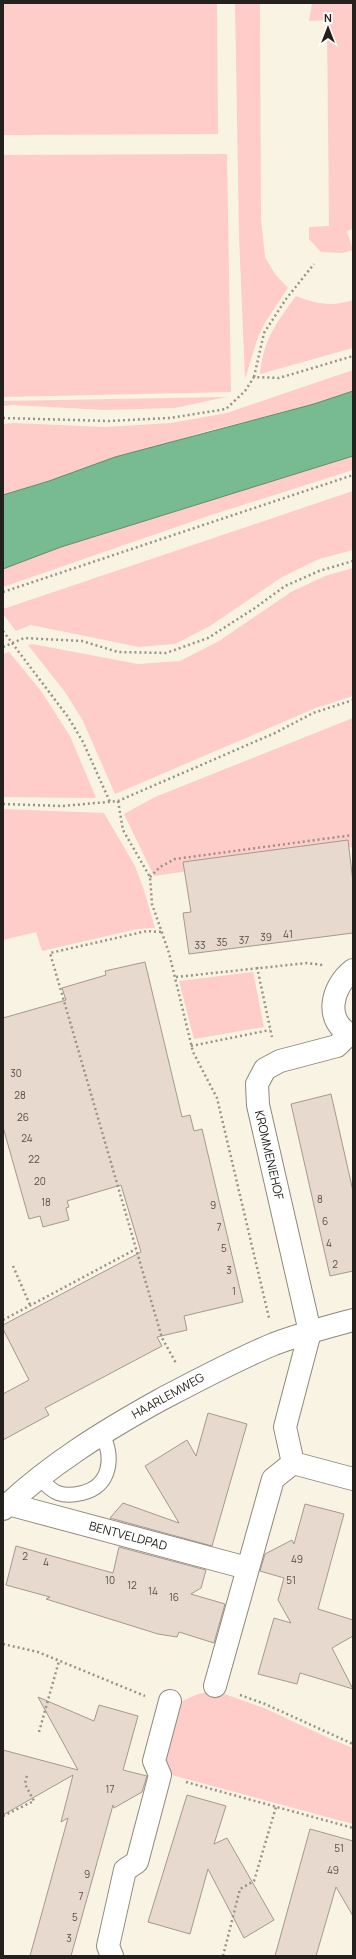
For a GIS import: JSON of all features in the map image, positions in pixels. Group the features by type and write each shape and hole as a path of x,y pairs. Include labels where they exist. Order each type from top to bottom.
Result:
{"street":[{"name":"KROMMENIEHOF","path":"310,1332 258,1104 257,1084 265,1069 280,1062 338,1046 351,1035 340,1026 335,1015 333,1002 336,989 343,978 353,970"},
{"name":"HAARLEMWEG","path":"6,1506 39,1477 102,1434 219,1368 275,1344 353,1320"},
{"path":"293,1463 285,1427 310,1332"},
{"path":"293,1463 353,1479"},
{"path":"215,1686 273,1479 293,1463"},
{"name":"BENTVELDPAD","path":"6,1506 247,1568"},
{"path":"112,1956 108,1946 125,1870 137,1862 160,1775 154,1761 170,1701"}],"lane":[{"path":"39,1477 47,1486 58,1493 72,1495 89,1491 102,1482 109,1469 110,1457 107,1443 102,1434"}],"path":[{"path":"3,418 109,421 170,418 226,409 245,391 254,377 264,333 286,299 314,264"},
{"path":"254,377 279,378 353,356"},
{"path":"3,592 353,476"},
{"path":"3,647 24,638 82,641 118,652 166,653 208,638 255,608 285,586 319,571 353,561"},
{"path":"3,631 68,717 83,742 110,802"},
{"path":"3,804 63,806 118,801 275,732 313,713 353,700"},
{"path":"118,801 123,830 150,877 152,904 176,977 191,1046 217,1098 275,1344"},
{"path":"150,877 160,867 175,859 353,835"},
{"path":"161,932 147,931 50,953 162,1338 188,1385"},
{"path":"176,977 307,962 353,970"},
{"path":"257,967 270,1030 280,1062"},
{"path":"191,1046 270,1030"},
{"path":"3,1320 136,1249"},
{"path":"13,1266 30,1305"},
{"path":"39,1732 59,1661"},
{"path":"3,1816 34,1801 25,1784 27,1775"},
{"path":"160,1775 353,1828"},
{"path":"223,1956 240,1889 254,1881 276,1807"}],"shaded area":[{"path":"3,3 217,3 218,134 3,135"},
{"path":"235,3 260,3 261,220 265,257 275,274 288,288 266,321 258,337 245,379 239,235"},
{"path":"312,3 353,3 353,229 347,231 353,250 342,253 321,252 309,239 309,227 329,226 327,20 309,21"},
{"path":"227,154 231,392 3,397 3,155"},
{"path":"296,296 324,304 353,300 353,348 260,374 264,351 272,332"},
{"path":"353,370 353,391 314,404 204,432 3,495 3,424 13,423 105,427 171,423 227,413"},
{"path":"353,391 353,456 61,547 3,569 3,495 49,481 115,457 314,404"},
{"path":"226,397 175,408 104,410 13,405 3,406 3,401"},
{"path":"353,456 353,470 208,516 3,587 3,569 61,547"},
{"path":"353,491 353,550 319,559 282,577 210,626 175,644 139,647 31,625 16,631 3,614 3,609"},
{"path":"353,568 353,696 316,708 115,794 83,721 65,692 28,645 32,644 138,664 180,661 219,641 291,592 325,576"},
{"path":"9,652 41,691 70,736 96,798 3,797 3,654"},
{"path":"353,718 353,847 154,876 124,814 155,797"},
{"path":"3,809 104,813 135,866 155,928 137,929 42,951 36,932 3,940"},
{"path":"253,972 264,1027 194,1039 179,981"},
{"path":"216,1691 264,1708 353,1748 353,1824 168,1774 170,1768 163,1756 180,1702 198,1694"}],"building":[{"path":"348,840 353,882 353,933 189,954 183,913 191,912 183,862"},
{"path":"145,962 182,1117 190,1115 194,1131 202,1129 243,1302 184,1316 187,1330 157,1337 162,1346 45,1408 49,1415 3,1440 3,1394 29,1380 3,1329 3,1325 141,1252 121,1185 67,1201 69,1207 66,1208 69,1220 43,1227 40,1216 29,1219 3,1127 3,1018 66,1000 62,988 106,975 105,971"},
{"path":"331,1094 353,1191 353,1271 330,1276 291,1104"},
{"path":"208,1413 247,1424 212,1546 110,1518 123,1503 179,1523 145,1466 187,1440 196,1456"},
{"path":"305,1504 344,1514 318,1609 353,1620 353,1636 332,1648 353,1689 300,1673 297,1684 258,1674 274,1618 291,1623 278,1600 284,1578 260,1571 265,1554 292,1540 294,1544"},
{"path":"16,1546 113,1573 119,1547 206,1570 201,1588 191,1594 225,1604 214,1643 179,1632 177,1637 158,1634 46,1599 50,1597 6,1585"},
{"path":"38,1697 94,1721 99,1705 138,1716 123,1770 147,1776 142,1792 114,1808 113,1805 71,1956 30,1956 68,1818 61,1822 73,1775 3,1815 3,1750 78,1770"},
{"path":"187,1795 226,1806 214,1844 227,1838 274,1920 244,1938 208,1869 190,1934 148,1922"},
{"path":"310,1829 353,1841 353,1916 336,1887 316,1956 275,1956"}]}
